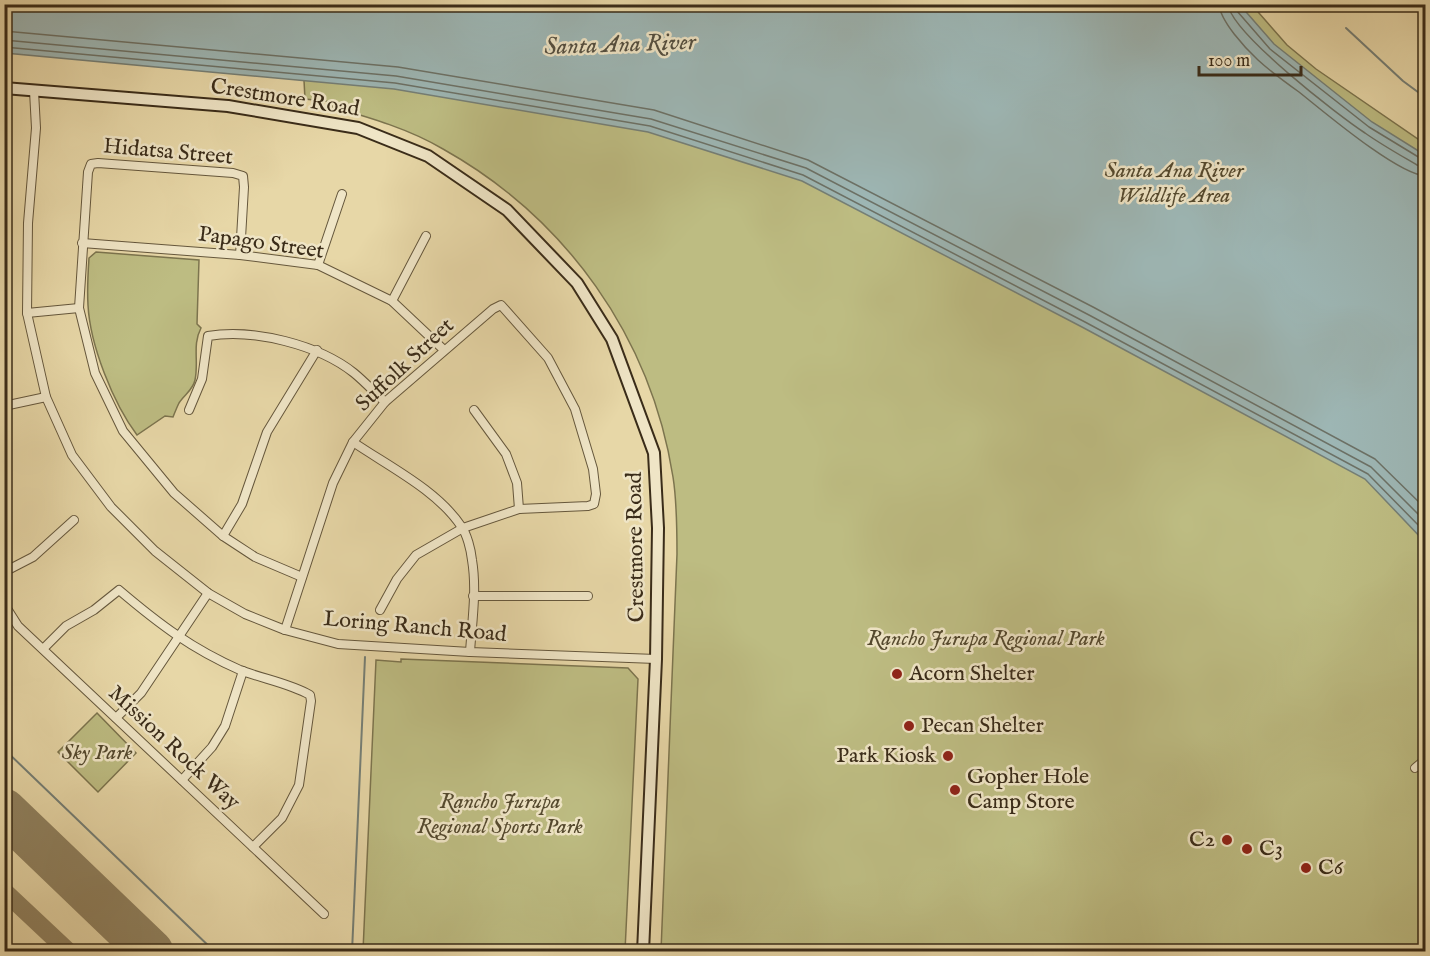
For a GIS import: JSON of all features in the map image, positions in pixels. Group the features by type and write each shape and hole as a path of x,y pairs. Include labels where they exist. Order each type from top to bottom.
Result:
{"street":[{"name":"Crestmore Road","path":"4,88 228,106 358,128 428,156 507,210 577,283 612,339 654,453 658,528 656,659 643,951"},
{"name":"Loring Ranch Road","path":"34,91 36,128 28,223 27,313 46,397 72,455 111,507 155,551 208,593 245,614 285,630 338,644 656,659"},
{"name":"Hidatsa Street","path":"82,243 88,172 91,164 233,173 243,176 244,187 240,255"},
{"path":"318,265 342,194"},
{"path":"392,301 426,236"},
{"path":"82,243 79,308 95,373 123,431 174,493 223,536 255,557 302,577"},
{"name":"Papago Street","path":"82,243 240,255 318,265 392,301 444,350"},
{"name":"Suffolk Street","path":"285,630 333,483 353,442 385,402 493,309 501,305 508,310 548,358 575,409 593,469 596,494 594,504 588,506 519,509"},
{"path":"27,313 79,308"},
{"path":"189,410 202,379 208,336 252,335 317,350 353,372 385,402"},
{"path":"223,536 242,504 267,432 317,350"},
{"path":"4,406 46,397"},
{"path":"380,610 397,579 416,555 463,528 519,509 517,483 506,454 474,410"},
{"path":"353,442 431,494 463,528 472,560 470,652"},
{"path":"4,572 33,557 74,520"},
{"path":"43,649 66,626 94,610 119,590 178,638 209,656 310,695 299,785 282,818 253,847"},
{"path":"116,718 141,693 208,593"},
{"path":"473,596 588,596"},
{"name":"Mission Rock Way","path":"4,604 18,626 324,914"},
{"path":"182,780 212,747 225,726 243,671"},
{"path":"1415,768 1425,759"}],"green space":[{"name":"Rancho Jurupa Regional Park","path":"300,5 1252,5 1287,45 1316,69 1425,144 1425,951 661,951 677,525 673,477 662,426 645,376 623,330 596,286 564,246 528,210 487,177 430,142 389,125 333,107 333,102 305,99"},
{"path":"96,252 199,260 197,324 201,328 196,347 194,384 179,403 173,417 165,416 137,435 111,390 93,338 88,305 88,281 89,258"},
{"name":"Rancho Jurupa Regional Sports Park","path":"401,659 628,668 638,679 625,951 363,951 376,660 401,662"},
{"name":"Sky Park","path":"97,713 136,753 98,792 58,752"}],"water":[{"name":"Santa Ana River","path":"4,5 1240,5 1274,44 1372,122 1425,155 1425,542 1365,479 1082,327 802,181 648,132 394,89 5,53"}],"waterway":[{"path":"1346,28 1403,81 1426,98"},
{"path":"352,952 365,657"},
{"path":"4,749 215,952"}],"taxiway":[{"path":"4,891 69,952"}],"runway":[{"path":"4,811 151,952"}],"place":[{"name":"Acorn Shelter","path":"897,674"},
{"name":"Pecan Shelter","path":"909,726"},
{"name":"Park Kiosk","path":"948,756"},
{"name":"Gopher Hole Camp Store","path":"955,790"},
{"name":"C2","path":"1227,840"},
{"name":"C3","path":"1247,849"},
{"name":"C6","path":"1306,868"}],"park label":[{"name":"Santa Ana River Wildlife Area","path":"1174,184"}]}
